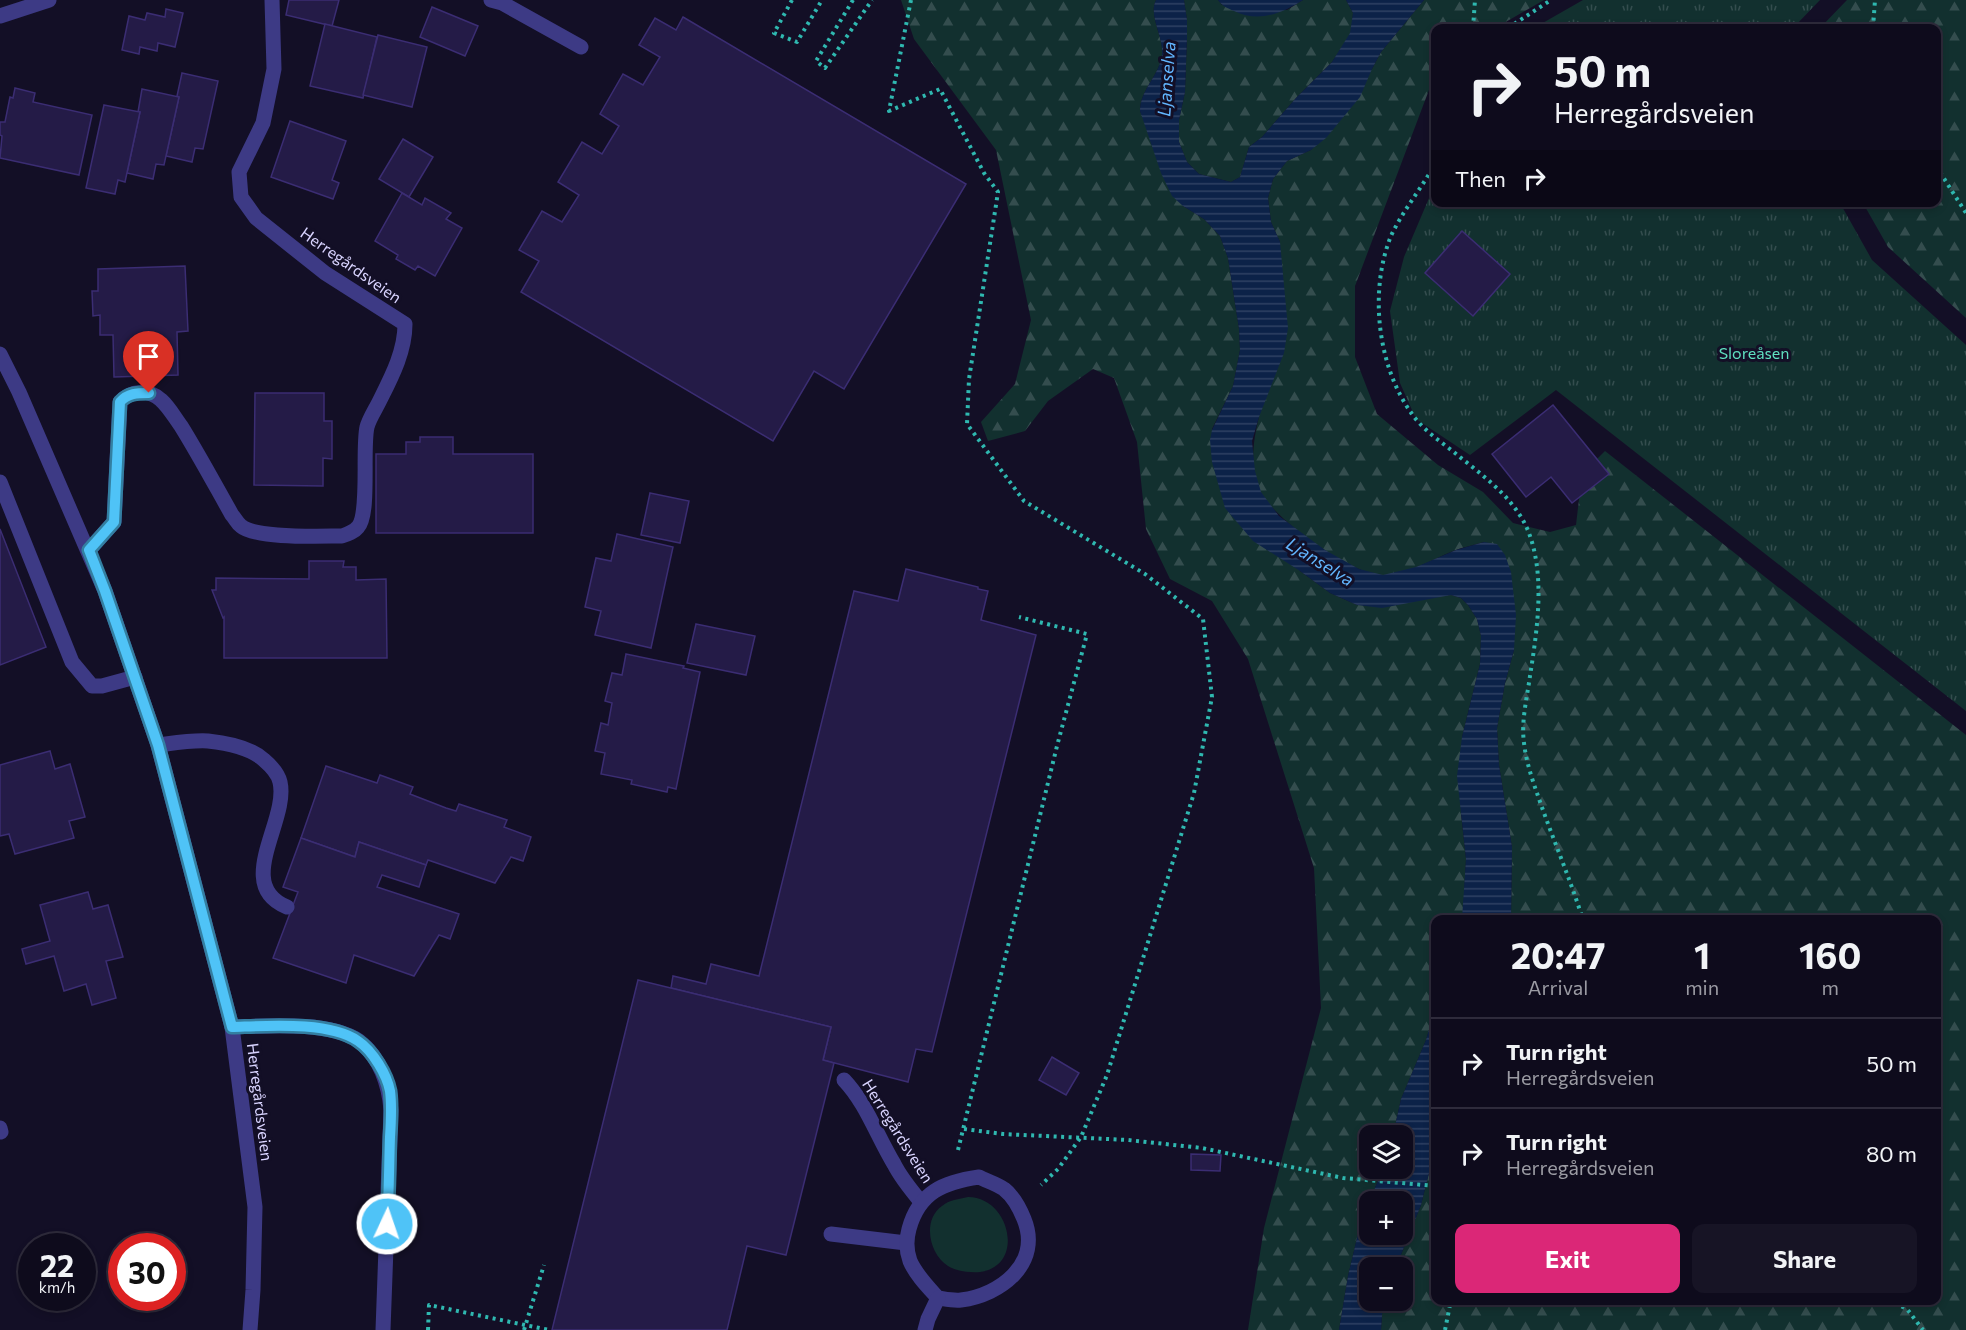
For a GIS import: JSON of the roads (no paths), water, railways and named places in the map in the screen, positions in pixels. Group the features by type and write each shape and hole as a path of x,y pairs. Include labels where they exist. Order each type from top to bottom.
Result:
{"street":[{"path":"0,16 49,0"},
{"name":"Herregårdsveien","path":"89,550 114,522 120,402 126,396 134,393 149,393 161,399 191,442 240,526 276,536 342,536 359,527 364,515 367,426 402,350 405,324 325,273 256,218 241,197 239,172 263,123 274,69 272,0"},
{"path":"503,1 581,47"},
{"name":"Herregårdsveien","path":"0,354 89,550 135,677 158,745 232,1027 255,1207 253,1290 249,1330"},
{"path":"0,482 72,662 92,686 102,686 135,677"},
{"path":"158,745 208,741 238,746 258,754 272,767 280,780 281,799 267,849 263,880 269,897 287,907"},
{"path":"232,1027 280,1025 327,1029 358,1041 381,1069 390,1090 391,1110 383,1330"},
{"name":"Herregårdsveien","path":"844,1080 854,1091 894,1165 921,1202"},
{"path":"979,1177 1004,1189 1019,1207 1026,1224 1028,1241 1025,1259 1015,1275 1003,1285 983,1294 960,1300 938,1298 922,1280 910,1261 906,1243 913,1214 921,1202 934,1191 956,1180 979,1177"},
{"path":"831,1234 906,1243"},
{"path":"925,1330 938,1298"}],"water":[{"name":"Ljanselva","path":"1156,0 1184,0 1187,37 1185,92 1179,120 1179,142 1187,162 1199,174 1231,182 1240,177 1249,147 1262,137 1332,62 1350,33 1353,13 1346,0 1424,0 1381,52 1360,97 1326,138 1311,150 1287,161 1273,179 1268,198 1271,222 1280,242 1288,328 1284,353 1252,441 1255,471 1261,492 1279,516 1325,550 1359,569 1383,575 1416,567 1456,550 1484,542 1497,544 1505,555 1511,572 1516,615 1514,650 1497,728 1499,765 1512,847 1511,915 1462,915 1466,859 1457,776 1462,737 1480,664 1481,636 1477,619 1468,605 1461,598 1451,595 1382,608 1357,605 1330,593 1253,541 1225,508 1212,462 1210,440 1212,430 1233,386 1240,350 1239,329 1228,258 1220,236 1204,219 1172,196 1161,173 1140,111 1143,96 1162,55 1154,6"},
{"path":"1218,0 1303,0 1278,13 1252,16 1243,15 1225,7"},
{"path":"1431,1023 1431,1165 1421,1205 1413,1225 1413,1191 1374,1191 1379,1179 1413,1179 1413,1125 1395,1125 1401,1099"},
{"path":"1359,1229 1359,1245 1405,1245 1400,1257 1359,1257 1359,1311 1382,1311 1381,1330 1339,1330"}],"park label":[{"name":"Sloreåsen","path":"1754,353"}]}
